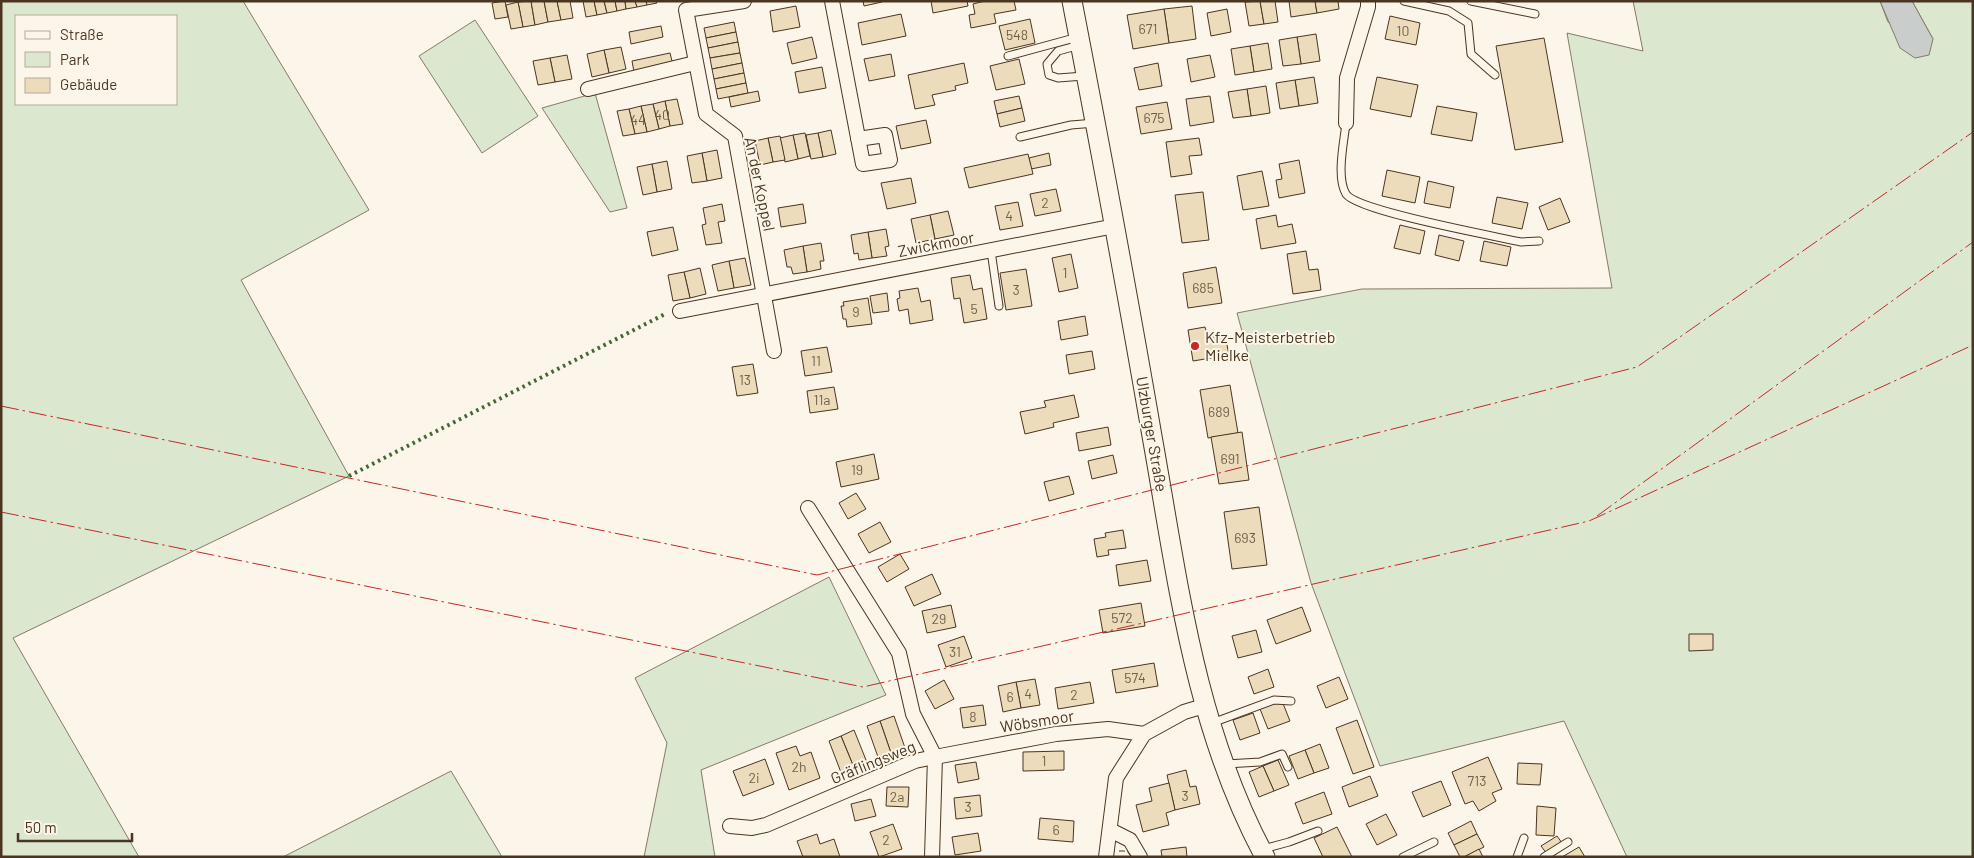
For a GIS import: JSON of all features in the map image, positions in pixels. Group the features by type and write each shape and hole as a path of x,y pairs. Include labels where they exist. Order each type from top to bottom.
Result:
{"main road":[{"name":"Ulzburger Straße","path":"1072,1 1115,226 1185,622 1207,715 1223,764 1245,821 1262,853"}],"street":[{"name":"An der Koppel","path":"744,1 686,10 706,114 735,136 764,295"},
{"path":"832,1 858,139"},
{"path":"1346,123 1347,78 1368,7 1368,1"},
{"path":"588,89 696,63"},
{"name":"Zwickmoor","path":"680,311 1115,226"},
{"path":"764,295 774,351"},
{"path":"808,508 899,653 913,714 935,757"},
{"path":"1106,857 1116,778 1144,734 1184,712 1207,715"},
{"name":"Wöbsmoor","path":"935,757 1056,734 1108,729 1144,734"},
{"name":"Gräflingsweg","path":"730,826 752,828 766,825 915,761 935,757 932,857"},
{"path":"1110,830 1130,840 1140,857"}],"lane":[{"path":"1404,1 1450,11 1468,23 1470,54 1495,75"},
{"path":"1471,1 1535,14"},
{"path":"1008,56 1079,41"},
{"path":"1079,41 1058,51 1047,64 1049,75 1058,78 1086,76"},
{"path":"1020,137 1071,125 1095,123"},
{"path":"1346,123 1341,179 1348,196 1355,201 1401,215 1521,242 1539,241"},
{"path":"991,251 999,306"},
{"path":"1207,715 1274,700 1291,700"},
{"path":"1223,764 1260,762 1282,754 1288,767"},
{"path":"1262,853 1318,830"},
{"path":"1517,857 1524,838"},
{"path":"1404,857 1434,842"},
{"path":"1544,857 1568,842"}],"green space":[{"path":"1,1 243,1 369,210 241,280 349,476 13,638 139,857 1,857"},
{"path":"1633,1 1880,1 1888,22 1933,39 1912,1 1973,1 1973,857 1627,857 1564,721 1380,766 1311,583 1237,313 1362,289 1612,288 1567,33 1643,51"},
{"path":"475,20 538,116 482,153 419,56"},
{"path":"595,93 627,208 610,212 542,108"},
{"path":"829,577 886,695 701,770 715,857 644,857 667,743 635,678"},
{"path":"451,771 502,857 283,857"}],"shaded area":[{"path":"1880,1 1912,1 1933,39 1929,55 1915,58 1900,48"}],"building":[{"path":"505,1 508,17 495,19 492,3"},
{"path":"531,1 535,25 523,27 518,2"},
{"path":"531,1 544,1 548,22 535,25"},
{"path":"544,1 557,1 561,20 548,22"},
{"path":"557,1 570,1 573,18 561,20"},
{"path":"583,1 594,1 597,15 586,17"},
{"path":"594,1 604,1 607,13 597,15"},
{"path":"604,1 615,1 617,11 607,13"},
{"path":"615,1 625,1 626,9 617,11"},
{"path":"625,1 635,1 637,7 626,9"},
{"path":"635,1 646,1 647,5 637,7"},
{"path":"646,1 656,1 657,3 647,5"},
{"path":"863,1 881,1 882,2 864,6"},
{"path":"931,1 967,1 968,6 933,13"},
{"path":"985,1 1014,1 1016,10 994,14 996,23 971,28 969,15 975,14 973,4"},
{"path":"1260,1 1264,24 1249,26 1245,2"},
{"path":"1260,1 1275,1 1278,22 1264,24"},
{"path":"1289,1 1315,1 1317,13 1291,17"},
{"path":"1315,1 1338,1 1339,9 1317,13"},
{"path":"518,2 523,27 511,29 506,5"},
{"path":"796,6 800,27 773,32 770,11"},
{"path":"1192,6 1196,39 1169,43 1164,9"},
{"path":"1164,9 1169,43 1133,49 1127,15"},
{"path":"1227,9 1231,32 1211,36 1207,13"},
{"path":"901,14 906,36 862,45 858,23"},
{"path":"1390,16 1420,23 1416,45 1385,39"},
{"path":"1030,19 1035,43 1005,50 999,26"},
{"path":"734,22 736,32 706,38 704,28"},
{"path":"661,26 663,37 631,44 629,32"},
{"path":"736,32 738,42 708,48 706,38"},
{"path":"1316,34 1320,61 1301,64 1297,37"},
{"path":"812,37 817,58 792,64 787,43"},
{"path":"1297,37 1301,64 1283,66 1279,40"},
{"path":"1544,38 1563,142 1515,150 1496,46"},
{"path":"738,42 740,53 710,58 708,48"},
{"path":"1268,43 1272,69 1254,72 1250,46"},
{"path":"1250,46 1254,72 1235,75 1231,49"},
{"path":"621,47 626,69 609,73 604,50"},
{"path":"604,50 609,73 592,77 587,54"},
{"path":"670,53 673,65 634,72 632,61"},
{"path":"740,53 742,63 712,69 710,58"},
{"path":"891,54 895,76 869,81 864,59"},
{"path":"567,55 572,79 555,82 550,58"},
{"path":"1210,55 1215,77 1191,82 1187,59"},
{"path":"550,58 555,82 538,85 533,61"},
{"path":"1019,59 1025,84 996,90 990,66"},
{"path":"742,63 744,73 714,79 712,69"},
{"path":"964,63 968,83 955,86 956,90 932,95 935,105 915,109 908,75"},
{"path":"1158,63 1162,86 1139,90 1134,68"},
{"path":"822,67 826,88 799,93 795,72"},
{"path":"744,73 746,83 716,89 714,79"},
{"path":"1314,77 1318,103 1299,106 1295,80"},
{"path":"1377,77 1418,85 1411,117 1370,109"},
{"path":"1295,80 1299,106 1280,109 1276,83"},
{"path":"746,83 748,93 718,99 716,89"},
{"path":"1266,86 1270,113 1251,116 1247,89"},
{"path":"1247,89 1251,116 1233,118 1228,92"},
{"path":"758,91 760,101 731,107 729,97"},
{"path":"1019,96 1022,108 997,114 994,101"},
{"path":"1210,96 1214,122 1190,126 1186,99"},
{"path":"677,99 683,124 670,126 665,101"},
{"path":"665,101 670,126 659,129 653,104"},
{"path":"1167,102 1172,129 1141,134 1136,107"},
{"path":"653,104 659,129 647,132 641,106"},
{"path":"641,106 647,132 635,134 629,109"},
{"path":"1437,106 1477,113 1472,141 1431,134"},
{"path":"1022,108 1025,121 1000,127 997,114"},
{"path":"629,109 635,134 623,136 617,111"},
{"path":"926,120 931,143 901,149 896,126"},
{"path":"831,130 836,154 823,157 818,133"},
{"path":"805,133 810,156 798,159 793,135"},
{"path":"818,133 823,157 811,159 806,135"},
{"path":"793,135 798,159 785,162 780,138"},
{"path":"780,136 785,160 773,162 768,138"},
{"path":"768,138 773,162 760,165 755,141"},
{"path":"1199,138 1202,155 1189,156 1192,174 1171,177 1166,142"},
{"path":"717,150 722,178 707,181 702,153"},
{"path":"702,153 707,181 692,183 687,156"},
{"path":"1049,153 1051,165 1031,169 1029,158"},
{"path":"1028,154 1033,174 969,188 964,168"},
{"path":"1299,160 1305,193 1279,198 1276,180 1282,179 1279,164"},
{"path":"667,161 672,189 657,192 652,164"},
{"path":"652,164 657,192 643,195 637,167"},
{"path":"1387,170 1420,177 1415,203 1382,196"},
{"path":"1262,171 1269,206 1243,210 1237,176"},
{"path":"911,178 916,203 887,209 881,183"},
{"path":"1428,181 1454,187 1450,208 1424,203"},
{"path":"1056,189 1061,211 1035,216 1030,194"},
{"path":"1203,192 1209,240 1182,243 1175,195"},
{"path":"1497,197 1528,203 1522,229 1492,223"},
{"path":"1560,198 1570,222 1548,230 1539,207"},
{"path":"1018,202 1023,226 1000,230 995,206"},
{"path":"722,204 725,221 718,222 722,243 706,245 702,225 706,224 703,208"},
{"path":"803,204 806,223 781,227 778,208"},
{"path":"948,211 954,235 935,239 930,215"},
{"path":"930,215 935,239 916,243 911,219"},
{"path":"1276,215 1278,227 1292,224 1296,243 1261,249 1256,219"},
{"path":"1400,225 1425,231 1420,254 1394,248"},
{"path":"673,227 678,250 652,256 647,232"},
{"path":"886,229 889,246 885,247 887,256 872,258 868,232"},
{"path":"868,232 872,258 859,260 858,253 854,254 851,235"},
{"path":"1439,235 1464,241 1459,261 1435,255"},
{"path":"1484,241 1511,247 1507,266 1480,261"},
{"path":"821,243 824,261 820,261 821,269 807,272 803,246"},
{"path":"803,246 807,272 793,274 791,267 787,267 784,250"},
{"path":"1306,251 1309,270 1318,269 1321,290 1293,294 1287,254"},
{"path":"1071,254 1078,288 1059,292 1052,258"},
{"path":"745,258 751,285 734,288 729,261"},
{"path":"729,261 734,288 718,291 712,265"},
{"path":"1216,267 1222,303 1188,308 1183,273"},
{"path":"700,268 706,294 690,298 684,272"},
{"path":"1026,269 1032,306 1006,310 1000,273"},
{"path":"684,272 690,298 673,301 668,275"},
{"path":"970,275 973,290 982,288 987,319 964,323 960,298 954,299 951,278"},
{"path":"918,288 921,302 930,300 933,320 910,324 908,309 899,311 897,299 900,298 899,291"},
{"path":"887,293 889,311 873,313 870,296"},
{"path":"868,298 872,324 847,327 846,319 843,319 841,306 844,306 843,302"},
{"path":"1085,316 1088,335 1061,340 1058,321"},
{"path":"1205,327 1208,338 1225,335 1229,355 1193,361 1188,330"},
{"path":"827,347 832,372 805,376 801,351"},
{"path":"1092,351 1095,369 1069,374 1066,355"},
{"path":"753,364 758,393 737,396 732,367"},
{"path":"1230,385 1238,433 1208,438 1200,390"},
{"path":"834,387 838,409 810,413 807,391"},
{"path":"1074,395 1079,417 1053,423 1054,427 1025,434 1020,412 1046,407 1044,401"},
{"path":"1108,427 1111,445 1079,451 1076,433"},
{"path":"1242,432 1249,480 1219,484 1211,437"},
{"path":"874,454 879,479 841,487 836,462"},
{"path":"1113,455 1117,473 1092,479 1088,461"},
{"path":"1069,476 1074,494 1049,501 1044,482"},
{"path":"856,493 866,509 848,519 839,503"},
{"path":"1259,507 1267,565 1232,569 1224,512"},
{"path":"880,522 891,542 869,553 858,534"},
{"path":"1123,530 1126,548 1108,550 1109,555 1097,557 1094,539 1106,537 1105,533"},
{"path":"900,554 909,569 887,582 878,567"},
{"path":"1147,560 1151,581 1119,586 1116,565"},
{"path":"932,574 941,594 914,606 905,587"},
{"path":"1141,603 1145,626 1103,633 1099,610"},
{"path":"951,605 956,627 927,633 922,611"},
{"path":"1302,607 1311,631 1276,644 1267,620"},
{"path":"1256,630 1262,652 1238,658 1232,636"},
{"path":"1689,634 1713,634 1713,650 1689,651"},
{"path":"964,636 972,658 946,667 938,645"},
{"path":"1154,663 1158,686 1116,693 1112,670"},
{"path":"1268,669 1274,687 1254,694 1248,677"},
{"path":"1339,677 1348,699 1326,708 1317,686"},
{"path":"1035,679 1040,705 1021,708 1016,682"},
{"path":"944,680 954,699 935,709 925,691"},
{"path":"1016,682 1021,708 1003,712 998,686"},
{"path":"1090,682 1094,703 1058,709 1055,688"},
{"path":"1282,701 1290,721 1268,729 1260,709"},
{"path":"983,705 986,725 963,728 960,708"},
{"path":"1253,713 1260,733 1240,740 1233,720"},
{"path":"894,716 905,748 891,753 880,721"},
{"path":"1357,720 1374,767 1353,774 1336,728"},
{"path":"880,721 891,753 878,757 867,726"},
{"path":"854,730 868,765 855,770 841,736"},
{"path":"841,736 855,770 842,775 829,741"},
{"path":"1320,744 1329,768 1314,773 1305,750"},
{"path":"796,746 800,756 811,752 820,778 789,790 776,753"},
{"path":"1305,750 1314,773 1298,779 1289,756"},
{"path":"1064,751 1064,770 1023,771 1023,752"},
{"path":"1488,757 1502,789 1492,793 1496,801 1479,811 1473,801 1465,804 1452,772"},
{"path":"765,759 774,784 743,796 733,771"},
{"path":"1278,760 1289,785 1274,791 1263,766"},
{"path":"976,762 979,779 958,783 955,765"},
{"path":"1518,763 1542,764 1540,785 1517,784"},
{"path":"1263,766 1274,791 1259,797 1249,772"},
{"path":"1186,770 1190,787 1196,786 1200,804 1175,810 1167,775"},
{"path":"1370,776 1378,796 1349,807 1342,787"},
{"path":"1441,781 1451,805 1423,817 1412,792"},
{"path":"1169,783 1175,810 1166,813 1169,825 1143,832 1136,805 1152,801 1149,788"},
{"path":"887,787 909,787 908,807 886,806"},
{"path":"1324,792 1332,814 1303,824 1295,803"},
{"path":"980,795 982,816 956,819 954,798"},
{"path":"871,799 876,816 855,821 851,804"},
{"path":"1537,806 1556,808 1554,836 1536,835"},
{"path":"1386,814 1397,835 1377,845 1366,824"},
{"path":"1040,818 1074,821 1073,842 1038,839"},
{"path":"1471,821 1477,834 1454,845 1448,833"},
{"path":"893,824 902,849 879,857 870,832"},
{"path":"1337,827 1352,857 1323,857 1314,838"},
{"path":"978,833 981,851 955,855 952,837"},
{"path":"817,834 820,844 834,839 840,857 803,857 797,841"},
{"path":"1477,834 1484,847 1464,857 1460,857 1454,845"},
{"path":"1557,836 1562,843 1547,854 1541,846"},
{"path":"1186,847 1187,857 1162,857 1161,850"},
{"path":"1579,847 1585,857 1562,857"},
{"path":"1479,849 1483,857 1464,857"}],"hedge":[{"path":"349,476 667,313"}],"fence":[{"path":"1119,851 1127,851 1132,857"}],"power":[{"path":"1,406 817,575 1637,367 1973,132"},
{"path":"1597,516 1973,242"},
{"path":"1,512 863,687 1589,521 1973,345"}],"place":[{"name":"Kfz-Meisterbetrieb Mielke","path":"1195,346"}]}
